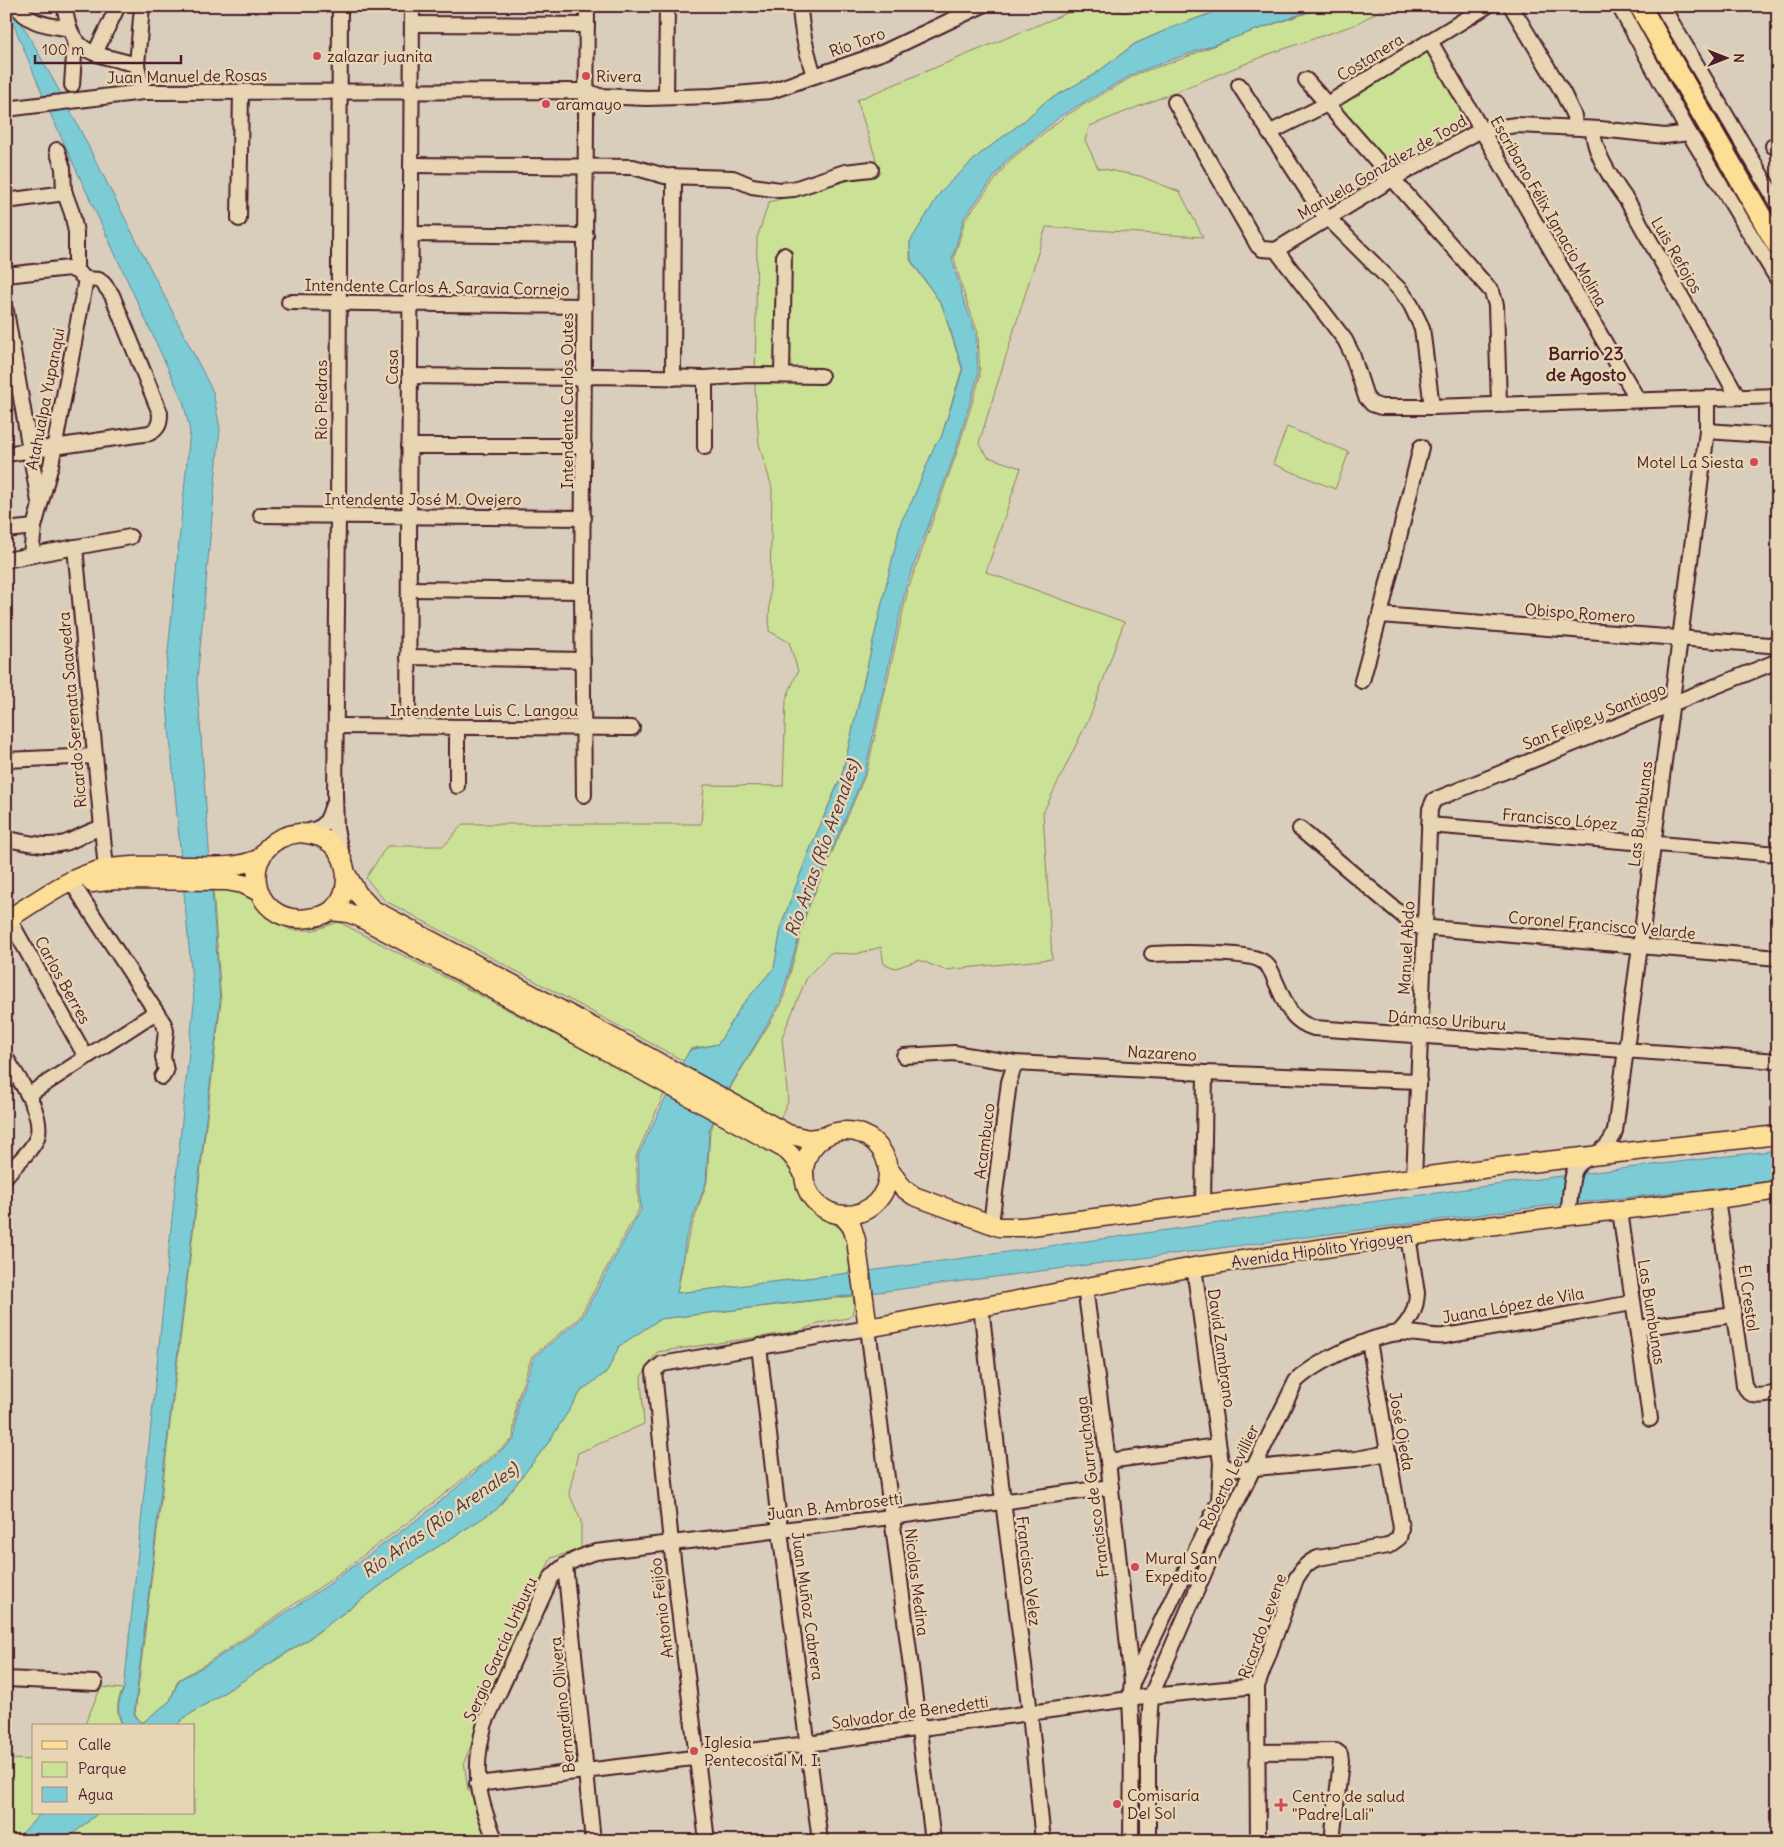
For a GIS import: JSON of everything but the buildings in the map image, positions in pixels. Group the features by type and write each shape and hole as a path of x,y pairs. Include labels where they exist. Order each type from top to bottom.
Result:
{"highway":[{"path":"1640,6 1778,246"},
{"path":"1652,6 1778,222"}],"main road":[{"path":"344,867 342,898 339,904 332,911 314,918 290,919 279,915 270,908 259,892 256,874 257,866 267,848 288,834 300,833 324,838 332,844 344,867 358,894 372,909 785,1141 823,1138"},
{"path":"226,874 242,865 261,858"},
{"path":"7,920 66,882 78,876 106,869 226,874 259,892"},
{"path":"44,897 74,886 168,873"},
{"path":"332,911 348,913 359,917 641,1061"},
{"path":"804,1175 808,1154 823,1138 834,1132 846,1130 858,1132 869,1137 878,1146 894,1178 908,1192 991,1224 1010,1228 1778,1135"},
{"path":"785,1141 791,1154 798,1162 810,1194 816,1202 832,1213 842,1215 860,1212 868,1208"},
{"path":"857,1247 863,1216 868,1208 882,1195 888,1177 888,1168"},
{"name":"Avenida Hipólito Yrigoyen","path":"868,1328 1194,1267 1569,1211 1620,1210 1778,1190"},
{"path":"842,1215 852,1227 857,1247 868,1328"}],"street":[{"path":"65,6 72,35 72,85"},
{"path":"95,53 118,6"},
{"path":"142,6 137,65 143,92"},
{"name":"Río Piedras","path":"335,794 340,6"},
{"name":"Casa","path":"408,727 412,6"},
{"name":"Intendente Carlos Outes","path":"584,795 582,590 587,6"},
{"path":"666,97 667,6"},
{"path":"800,6 801,26 814,76"},
{"name":"Río Toro","path":"587,91 599,96 666,97 741,94 770,90 884,52 980,6"},
{"name":"Costanera","path":"1269,133 1327,104 1488,6"},
{"path":"1511,6 1564,94 1574,116 1575,128"},
{"path":"1619,6 1689,133 1778,280"},
{"path":"1662,6 1778,204"},
{"path":"17,7 29,19 72,35 81,47 137,65"},
{"path":"412,24 587,25"},
{"name":"Escribano Félix Ignacio Molina","path":"1430,41 1638,400"},
{"path":"1306,80 1492,292 1496,304 1499,404"},
{"path":"1239,85 1320,210 1402,292 1411,304 1422,328 1432,407"},
{"path":"239,219 241,91"},
{"name":"Juan Manuel de Rosas","path":"6,109 143,92 587,91"},
{"path":"1175,102 1258,246 1262,249 1276,250 1348,346 1366,397 1372,404 1381,407 1432,407 1778,396"},
{"name":"Manuela González de Tood","path":"1276,250 1392,179 1481,130 1516,125 1593,129 1665,136 1689,133"},
{"name":"Luis Refojos","path":"1593,129 1595,145 1614,182 1628,202 1738,397"},
{"name":"Atahualpa Yupanqui","path":"32,555 34,527 51,465 87,276 72,213 65,193 63,168 57,150"},
{"path":"411,165 633,167 658,175 728,177 741,180 752,186 780,190 794,189 839,173 871,169"},
{"path":"673,378 674,176"},
{"path":"6,201 65,193"},
{"path":"411,234 586,236"},
{"path":"782,375 784,255"},
{"path":"6,275 68,268 103,283 112,295 160,413 160,421 154,431 150,433 6,454"},
{"name":"Intendente Carlos A. Saravia Cornejo","path":"289,302 585,306"},
{"path":"6,311 39,509"},
{"path":"410,376 704,378 749,375 821,376"},
{"path":"704,378 706,447"},
{"name":"Las Bumbunas","path":"1574,1172 1584,1161 1605,1148 1612,1140 1614,1131 1654,844 1707,431 1707,398"},
{"path":"1707,431 1778,436"},
{"path":"409,446 584,446"},
{"path":"1362,681 1421,447"},
{"name":"Intendente José M. Ovejero","path":"261,515 584,518"},
{"path":"6,530 34,527"},
{"path":"6,560 130,537"},
{"name":"Ricardo Serenata Saavedra","path":"74,548 106,869"},
{"path":"408,590 582,590"},
{"name":"Obispo Romero","path":"1380,615 1778,647"},
{"path":"408,657 583,660"},
{"name":"San Felipe y Santiago","path":"1430,809 1434,800 1438,797 1778,661"},
{"name":"Intendente Luis C. Langou","path":"336,726 632,728"},
{"path":"457,727 457,786"},
{"path":"6,760 95,756"},
{"path":"300,833 322,827 327,822 335,794"},
{"path":"335,794 336,829 344,867"},
{"name":"Manuel Abdo","path":"1414,1178 1430,809"},
{"name":"Francisco López","path":"1429,825 1778,854"},
{"path":"6,839 40,845 55,845 101,828"},
{"path":"1300,830 1414,925 1424,928"},
{"path":"74,886 156,1012 166,1031 164,1057 166,1071 162,1077"},
{"name":"Carlos Berres","path":"7,920 86,1057"},
{"name":"Coronel Francisco Velarde","path":"1424,928 1778,958"},
{"name":"Dámaso Uriburu","path":"1152,954 1184,953 1255,957 1270,968 1294,1018 1305,1025 1326,1029 1778,1061"},
{"path":"28,1095 156,1012"},
{"name":"Nazareno","path":"904,1056 954,1053 1015,1063 1205,1073 1419,1081"},
{"path":"6,1058 28,1095 37,1115 38,1134 36,1141 6,1176"},
{"name":"Acambuco","path":"991,1224 1009,1082 1015,1063"},
{"path":"1204,1204 1205,1073"},
{"path":"1555,1161 1566,1163 1571,1166 1574,1172 1569,1211"},
{"name":"El Crestol","path":"1717,1199 1744,1385 1750,1394 1757,1397 1778,1393"},
{"name":"Las Bumbunas","path":"1620,1210 1650,1419"},
{"path":"1399,1332 1410,1321 1417,1302 1408,1236"},
{"name":"David Zambrano","path":"1194,1267 1221,1463 1219,1501"},
{"name":"Francisco de Gurruchaga","path":"1085,1287 1108,1461 1132,1683"},
{"name":"Juana López de Vila","path":"1399,1332 1441,1336 1632,1303"},
{"name":"Francisco Velez","path":"981,1306 1030,1713 1043,1841"},
{"path":"1638,1328 1734,1314"},
{"path":"759,1346 868,1328"},
{"name":"Nicolas Medina","path":"868,1328 933,1841"},
{"name":"Roberto Levillier","path":"1148,1841 1148,1740 1151,1696 1221,1534 1253,1468 1296,1381 1305,1372 1326,1359 1369,1341 1399,1332"},
{"name":"José Ojeda","path":"1369,1341 1400,1528"},
{"name":"Antonio Feijóo","path":"707,1841 671,1543 654,1371 662,1364 759,1346"},
{"name":"Juan Muñoz Cabrera","path":"759,1346 780,1531 820,1841"},
{"path":"1108,1461 1218,1446"},
{"path":"1221,1463 1227,1468 1253,1468 1356,1459 1388,1452"},
{"name":"Juan B. Ambrosetti","path":"565,1565 596,1552 891,1517 1111,1487"},
{"name":"Roberto Levillier","path":"1132,1683 1219,1501"},
{"name":"Ricardo Levene","path":"1258,1841 1259,1752 1257,1686 1296,1579 1309,1561 1393,1544 1399,1538 1400,1528"},
{"name":"Bernardino Olivera","path":"565,1565 593,1841"},
{"name":"Sergio García Uriburu","path":"496,1841 477,1784 477,1760 485,1723 551,1578 565,1565"},
{"path":"6,1679 94,1683"},
{"path":"1131,1841 1132,1742 1130,1699 1132,1683"},
{"name":"Salvador de Benedetti","path":"477,1784 808,1744 1151,1696 1257,1686"},
{"path":"1259,1752 1336,1751 1340,1754 1341,1760 1332,1841"}],"green space":[{"path":"1084,6 1105,6 1124,13 1141,6 1230,6 1134,44 1095,74 1045,102 1024,121 979,155 942,190 910,242 910,260 942,305 962,369 941,438 935,445 913,499 901,522 842,774 808,854 782,923 774,968 742,1005 718,1044 690,1049 684,1061 384,900 366,878 387,846 444,846 463,824 701,824 704,785 783,786 786,699 798,671 789,642 769,631 772,488 759,444 755,390 757,238 769,202 880,172 857,100"},
{"path":"1327,6 1394,6 1379,11 1354,25 1272,53 1090,126 1085,140 1098,168 1140,176 1180,192 1203,237 1046,227 979,443 988,457 1021,468 986,572 1124,622 1091,714 1043,813 1052,959 945,970 919,960 896,968 884,964 881,947 856,954 830,953 807,977 782,1037 788,1102 766,1148 786,1160 793,1167 804,1202 841,1229 847,1242 850,1273 677,1293 688,1238 707,1182 710,1131 733,1083 782,1003 807,911 867,771 908,589 957,452 980,377 978,333 954,258 965,220 1009,161 1065,116 1139,73"},
{"path":"1426,50 1468,123 1391,169 1333,103"},
{"path":"1287,427 1349,452 1335,489 1273,464"},
{"path":"213,888 229,888 250,897 267,917 291,930 314,930 339,922 665,1092 636,1156 639,1209 579,1318 532,1356 516,1403 513,1439 423,1511 326,1583 207,1663 178,1680 170,1701 142,1723 135,1714 221,1001"},
{"path":"853,1296 854,1306 852,1314 848,1318 818,1323 800,1331 657,1352 641,1377 644,1424 578,1453 569,1493 581,1521 581,1549 551,1558 464,1762 468,1790 476,1796 491,1841 58,1841 72,1835 97,1814 195,1814 195,1724 178,1724 184,1718 306,1641 403,1569 497,1509 548,1443 582,1390 607,1372 619,1346 660,1319"},
{"path":"101,1687 123,1689 118,1707 121,1724 85,1724"},
{"path":"6,1759 32,1760 32,1814 40,1814 15,1841 6,1841"}],"water":[{"path":"6,6 12,6 70,110 213,392 220,429 197,681 220,1002 134,1714 141,1724 122,1724 119,1703 124,1689 194,1003 165,682 190,431 183,401 51,115"},
{"name":"Río Arias (Río Arenales)","path":"1232,6 1324,6 1137,72 1062,115 1006,161 964,218 952,259 976,334 978,376 955,453 906,587 865,772 806,911 780,1003 731,1085 709,1130 706,1182 686,1237 677,1293 876,1270 1553,1177 1778,1150 1778,1180 1554,1205 660,1319 619,1346 607,1372 582,1390 548,1443 497,1509 403,1569 305,1641 184,1718 178,1724 141,1724 170,1701 179,1680 205,1666 325,1587 426,1513 515,1439 518,1403 534,1357 581,1319 641,1210 638,1156 684,1060 690,1050 718,1044 742,1005 774,968 782,923 808,854 842,775 901,522 913,499 935,445 941,438 963,369 942,305 911,260 910,242 942,190 979,155 1024,121 1045,102 1095,74 1135,44 1173,27"},
{"path":"40,1814 97,1814 72,1835 58,1841 15,1841"}],"place":[{"name":"zalazar juanita","path":"317,56"},
{"name":"Rivera","path":"586,76"},
{"name":"aramayo","path":"546,104"},
{"name":"Motel La Siesta","path":"1754,462"},
{"name":"Mural San Expedito","path":"1135,1567"},
{"name":"Iglesia Pentecostal M. I.","path":"694,1751"},
{"name":"Comisaría Del Sol","path":"1117,1804"},
{"name":"Centro de salud \"Padre Lali\"","path":"1281,1805"}],"district":[{"name":"Barrio 23 de Agosto","path":"1586,363"}]}
